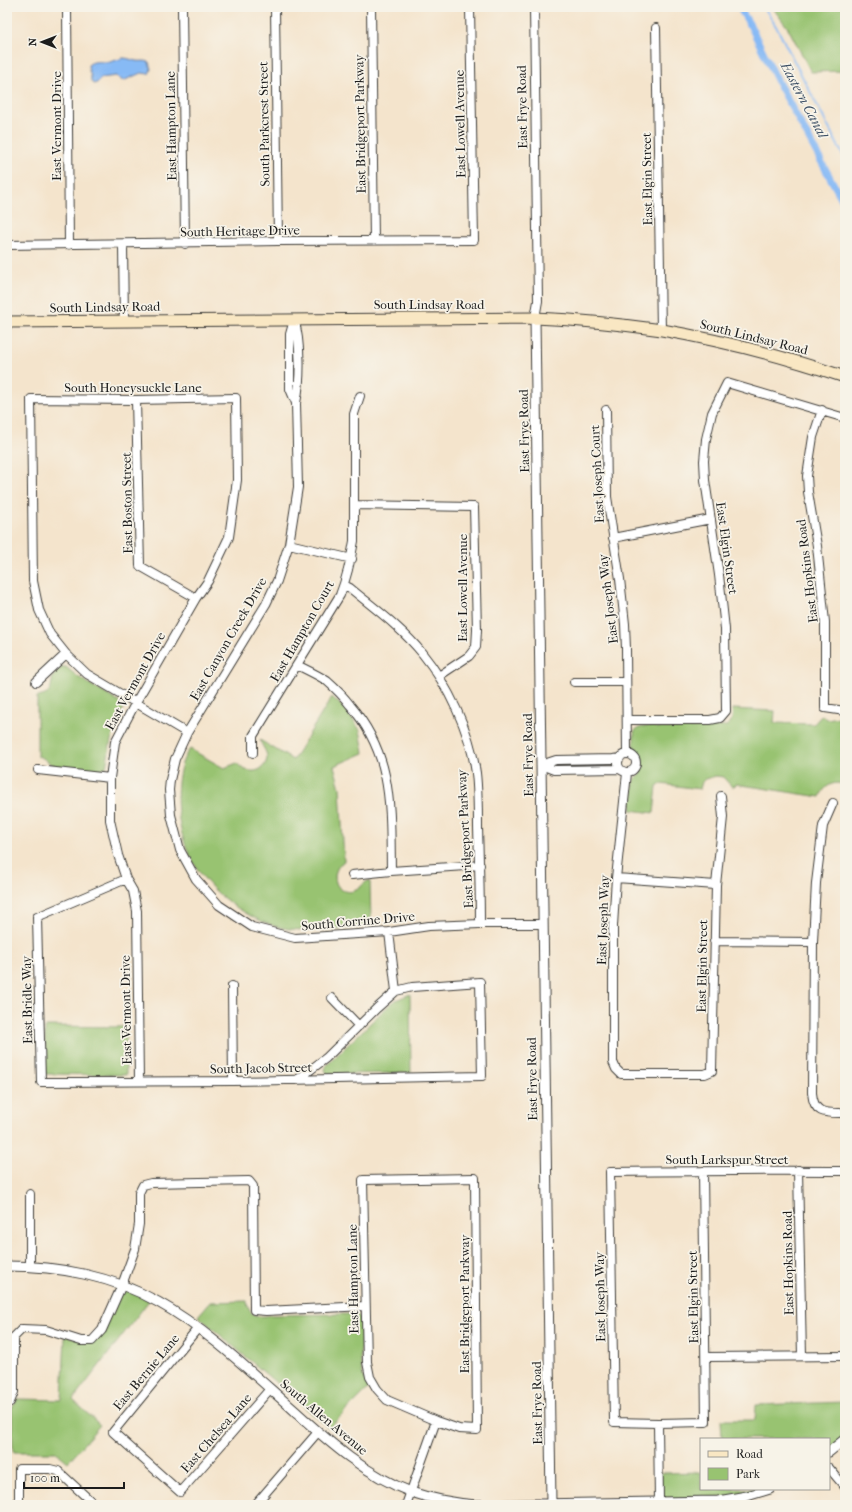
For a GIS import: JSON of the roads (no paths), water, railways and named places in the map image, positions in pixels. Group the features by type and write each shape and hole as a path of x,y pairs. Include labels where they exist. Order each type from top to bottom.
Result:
{"main road":[{"name":"South Lindsay Road","path":"7,322 535,318 581,321 661,330 745,348 800,362 845,377"}],"street":[{"name":"East Vermont Drive","path":"67,7 69,244"},
{"name":"East Hampton Lane","path":"182,7 185,244"},
{"name":"South Parkcrest Street","path":"275,7 278,242"},
{"name":"East Bridgeport Parkway","path":"371,7 374,241"},
{"name":"East Lowell Avenue","path":"470,7 474,240"},
{"name":"East Frye Road","path":"534,7 538,301 535,318 551,1503"},
{"name":"East Elgin Street","path":"656,28 661,330"},
{"name":"South Heritage Drive","path":"7,246 69,244 123,245 474,240"},
{"path":"123,245 124,320"},
{"name":"East Canyon Creek Drive","path":"196,879 180,850 171,815 170,790 175,761 187,733 266,604 277,581 289,544 298,487 296,403 290,389 290,334 294,319"},
{"name":"East Elgin Street","path":"627,720 710,720 720,718 726,711 726,629 720,575 705,480 704,461 706,439 712,414 727,383 822,410"},
{"name":"East Hampton Court","path":"253,753 253,736 340,595 352,559 354,541 354,414 360,396"},
{"name":"East Vermont Drive","path":"139,1081 137,911 133,891 126,879 118,855 110,820 110,778 115,742 136,702 196,598 208,581 229,537 237,480 236,398"},
{"name":"South Honeysuckle Lane","path":"66,654 50,634 39,610 33,581 31,399 136,400 236,398"},
{"name":"East Boston Street","path":"136,400 140,566 196,598"},
{"name":"East Joseph Court","path":"606,410 607,497 613,538"},
{"path":"822,410 845,418"},
{"name":"East Hopkins Road","path":"822,410 812,437 807,476 808,492 817,546 825,622 825,708 845,710"},
{"name":"East Lowell Avenue","path":"354,506 474,507 477,630 476,647 468,656 439,676"},
{"path":"613,538 711,519"},
{"name":"East Joseph Way","path":"613,538 620,579 625,624 627,720 623,756 618,763 624,771 613,926 613,1062 616,1069 621,1074 626,1075 706,1074 712,1071"},
{"path":"289,544 352,559"},
{"name":"East Bridgeport Parkway","path":"344,585 350,588 406,636 422,652 454,701 467,738 476,772 480,865 480,924"},
{"path":"36,682 66,654 87,674 187,733"},
{"path":"297,665 327,682 342,696 362,718 376,745 386,773 390,802 391,871"},
{"path":"574,682 626,682"},
{"path":"542,765 556,760 613,759 623,756"},
{"name":"East Joseph Way","path":"623,756 634,757 636,764 634,769 624,771"},
{"path":"542,765 554,770 624,771"},
{"path":"38,770 110,778"},
{"name":"East Elgin Street","path":"712,1071 716,885 723,817 721,796"},
{"path":"833,803 823,826 816,883 812,942 812,1093 813,1102 816,1108 822,1112 845,1113"},
{"path":"352,875 480,865"},
{"path":"616,878 716,885"},
{"name":"East Bridle Way","path":"41,1082 37,917 126,879"},
{"name":"South Corrine Drive","path":"196,879 219,905 252,927 295,938 389,932 429,926 542,924"},
{"path":"297,1080 326,1058 377,1008 396,992 389,932"},
{"path":"714,941 812,942"},
{"name":"South Jacob Street","path":"41,1082 233,1081 482,1076 480,982 412,987 396,992"},
{"path":"232,986 233,1081"},
{"path":"332,998 359,1026"},
{"name":"East Hopkins Road","path":"798,1170 802,1356"},
{"name":"East Elgin Street","path":"658,1423 706,1422 703,1171"},
{"name":"South Larkspur Street","path":"610,1172 845,1171"},
{"name":"East Joseph Way","path":"610,1172 614,1422 658,1423"},
{"name":"East Hampton Lane","path":"436,1421 387,1400 377,1389 370,1377 366,1362 363,1180 475,1178"},
{"name":"East Bridgeport Parkway","path":"436,1421 459,1429 476,1430 475,1178"},
{"path":"9,1402 14,1392 14,1337 22,1329 46,1330 81,1341 92,1341 102,1330 122,1286 135,1250 140,1224 140,1193 143,1185 151,1183 249,1181 253,1186 254,1310 266,1311 365,1306"},
{"path":"30,1194 30,1266"},
{"name":"South Allen Avenue","path":"7,1266 30,1266 74,1272 122,1286 158,1302 198,1328 348,1458 384,1479 411,1492 442,1501 476,1505 718,1501 747,1496 767,1490"},
{"name":"East Bernie Lane","path":"180,1492 113,1432 198,1328"},
{"path":"706,1357 845,1356"},
{"name":"East Chelsea Lane","path":"180,1492 270,1389"},
{"path":"406,1505 436,1421"},
{"path":"658,1423 659,1502"},
{"path":"255,1505 318,1432"},
{"path":"830,1451 845,1439"},
{"path":"19,1505 19,1469 50,1469 58,1471 95,1505"},
{"path":"830,1469 845,1487"}],"water":[{"path":"123,58 149,62 151,69 149,74 141,73 123,81 116,76 101,78 97,83 93,84 88,65 93,62 110,62"}],"waterway":[{"name":"Eastern Canal","path":"739,7 750,25 778,82 845,205"},
{"path":"764,7 777,28 845,159"}]}
